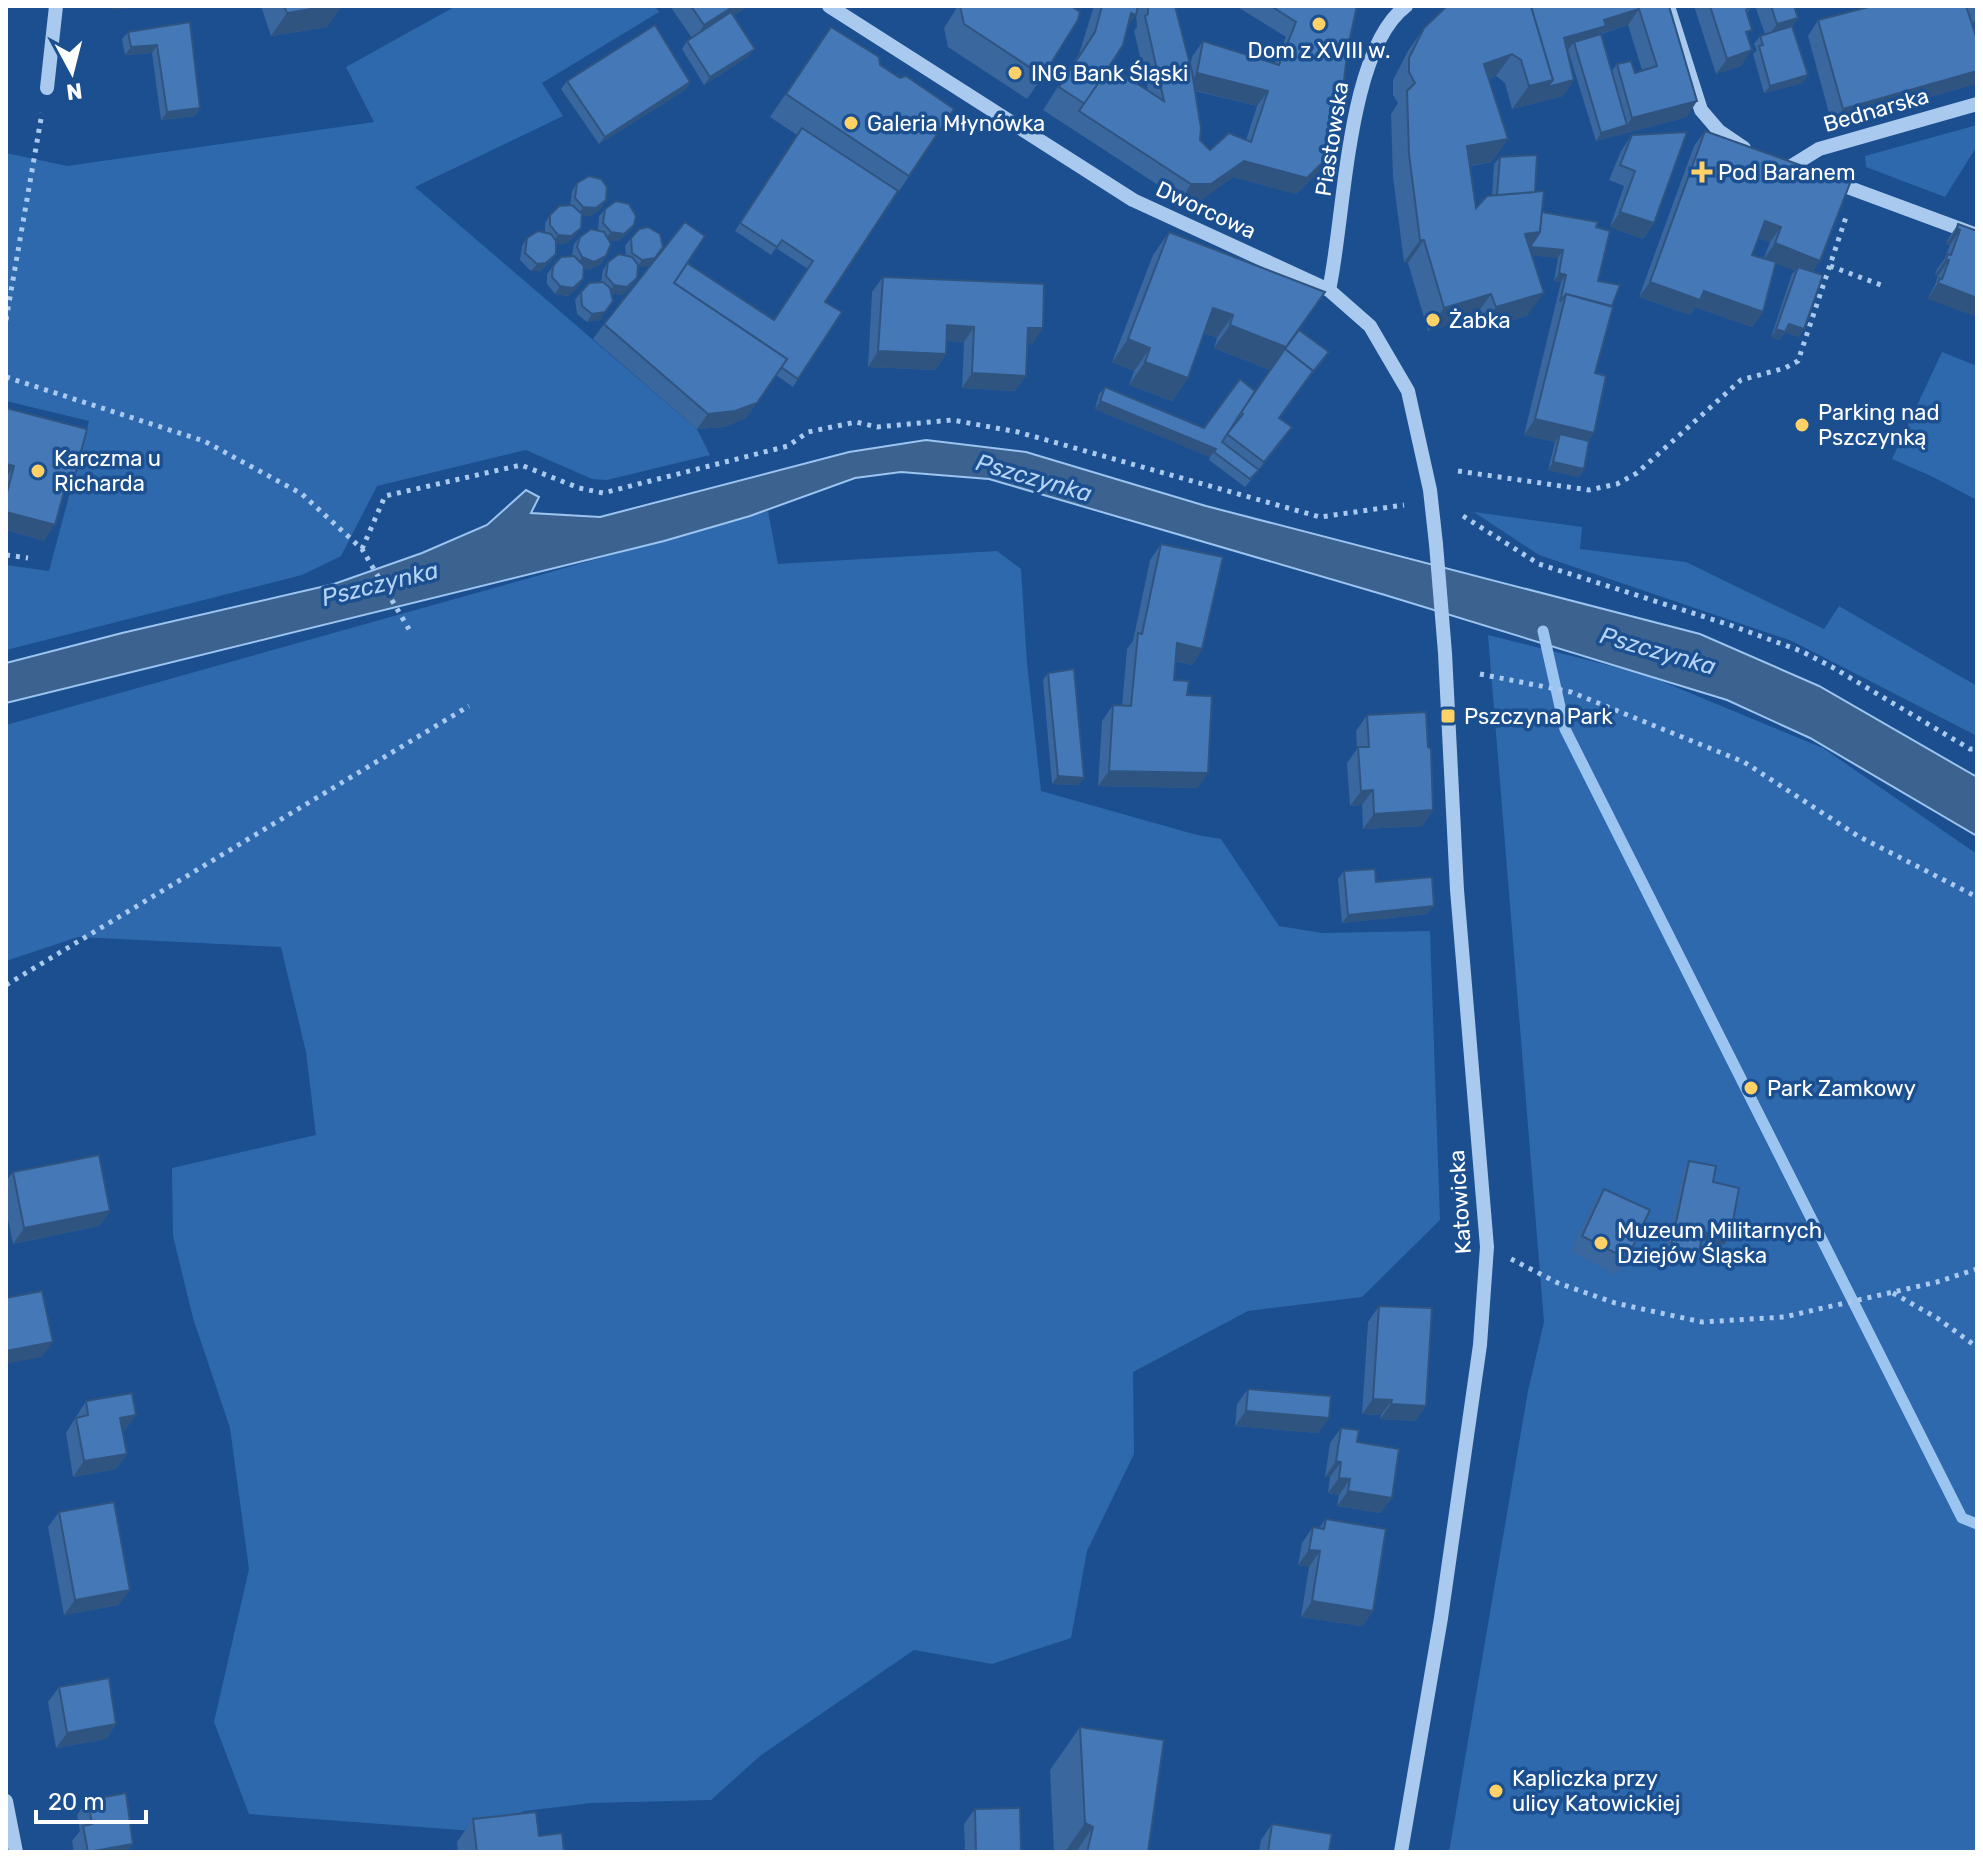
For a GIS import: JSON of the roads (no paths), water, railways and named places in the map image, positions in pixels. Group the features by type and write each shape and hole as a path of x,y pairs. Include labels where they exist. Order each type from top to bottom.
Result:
{"street":[{"path":"47,88 56,6"},
{"name":"Dworcowa","path":"829,6 1133,200 1329,290 1370,326 1408,391 1430,490 1436,544"},
{"name":"Piastowska","path":"1329,290 1360,91 1368,61 1397,13 1406,6"},
{"path":"1668,6 1701,110 1736,145 1977,235"},
{"name":"Bednarska","path":"1790,166 1819,149 1977,104"},
{"name":"Katowicka","path":"1401,1852 1441,1618 1478,1360 1487,1247 1457,890 1436,544"},
{"path":"6,1801 16,1852"}],"water":[{"name":"Pszczynka","path":"926,440 1026,452 1206,506 1700,634 1819,686 1977,777 1977,836 1810,738 1727,700 1385,595 989,479 901,472 855,478 750,516 664,541 6,703 6,663 334,584 422,553 487,525 526,490 539,497 531,513 600,517 849,452"}],"waterway":[{"path":"1543,631 1565,729 1962,1518 1977,1524"}],"place":[{"name":"Dom z XVIII w.","path":"1319,24"},
{"name":"ING Bank Śląski","path":"1015,73"},
{"name":"Galeria Młynówka","path":"851,123"},
{"name":"Pod Baranem","path":"1702,172"},
{"name":"Żabka","path":"1433,320"},
{"name":"Parking nad Pszczynką","path":"1802,425"},
{"name":"Karczma u Richarda","path":"38,471"},
{"name":"Pszczyna Park","path":"1448,716"},
{"name":"Park Zamkowy","path":"1751,1088"},
{"name":"Muzeum Militarnych Dziejów Śląska","path":"1601,1243"},
{"name":"Kapliczka przy ulicy Katowickiej","path":"1496,1791"}]}
